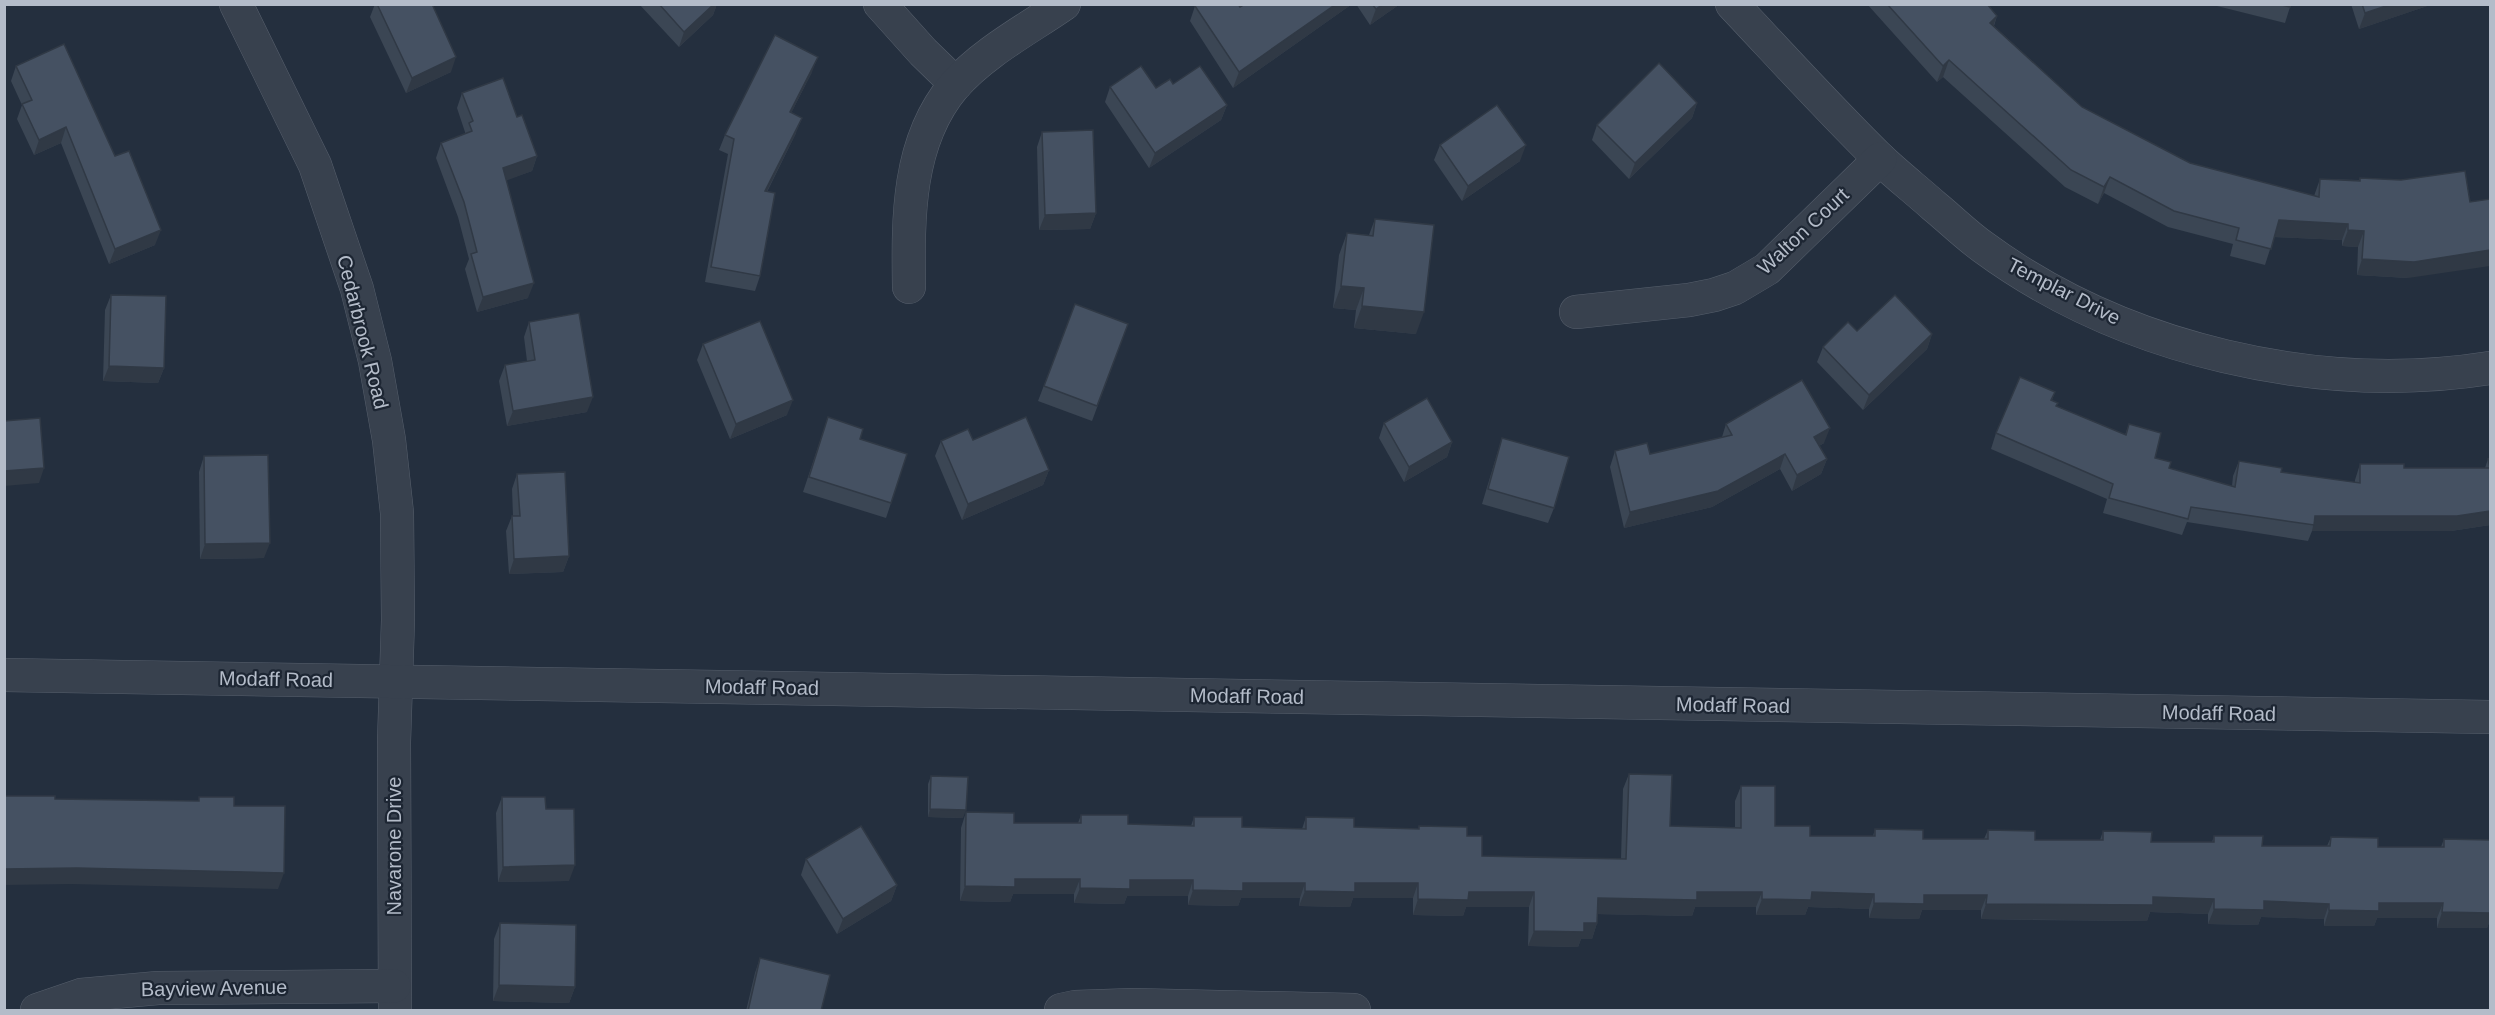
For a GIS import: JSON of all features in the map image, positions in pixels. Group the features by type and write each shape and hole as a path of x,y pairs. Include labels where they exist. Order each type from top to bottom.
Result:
{"street":[{"name":"Cedarbrook Road","path":"236,4 315,165 357,289 375,361 389,440 397,513 397,681"},
{"path":"880,4 923,52 956,84"},
{"path":"909,287 908,225 914,174 926,133 942,101 956,84 994,51 1064,4"},
{"name":"Templar Drive","path":"1732,4 1880,159 1982,247 2040,283 2100,314 2174,342 2247,362 2330,374 2383,376 2460,373 2490,368"},
{"name":"Walton Court","path":"1576,312 1689,300 1735,288 1767,268 1880,159"},
{"name":"Modaff Road","path":"4,675 2490,717"},
{"name":"Navarone Drive","path":"394,998 394,741 397,681"},
{"name":"Bayview Avenue","path":"37,1011 81,995 158,988 394,998"},
{"path":"1061,1011 1075,1007 1133,1005 1354,1011"}],"building":[{"path":"377,4 432,4 456,57 412,78"},
{"path":"659,4 714,4 684,32"},
{"path":"1197,4 1238,4 1240,7 1245,4 1336,4 1239,72 1195,6"},
{"path":"1372,4 1383,4 1376,9"},
{"path":"1887,4 1987,4 1997,16 1990,23 2082,107 2190,163 2319,197 2320,179 2401,180 2465,171 2470,202 2490,199 2490,250 2414,262 2362,259 2364,231 2348,230 2348,224 2279,220 2271,249 2236,240 2239,228 2174,211 2110,177 2104,187 2071,170 1949,60 1943,66"},
{"path":"2362,4 2392,4 2365,13"},
{"path":"775,35 818,57 790,112 802,118 765,191 775,193 760,276 711,267 734,139 725,135"},
{"path":"64,44 115,156 129,151 161,230 115,249 66,127 39,140 22,104 32,100 16,66"},
{"path":"1659,63 1697,103 1635,163 1597,125"},
{"path":"1141,66 1156,88 1170,79 1173,84 1200,66 1227,105 1155,153 1110,87"},
{"path":"503,78 517,117 522,115 537,156 503,168 534,283 483,297 471,254 477,252 464,202 441,143 472,131 469,123 473,121 462,93"},
{"path":"1497,105 1526,145 1468,186 1440,145"},
{"path":"1093,130 1096,213 1045,215 1042,132"},
{"path":"1375,219 1434,225 1424,312 1362,306 1364,288 1341,286 1347,233 1373,236"},
{"path":"111,295 166,296 164,368 109,366"},
{"path":"1895,295 1932,334 1869,395 1823,347 1848,322 1857,331"},
{"path":"1075,304 1128,324 1097,406 1044,386"},
{"path":"579,313 593,397 513,411 505,365 535,360 529,322"},
{"path":"760,321 793,400 736,424 703,344"},
{"path":"2020,377 2055,392 2051,400 2058,403 2056,406 2126,435 2129,424 2161,433 2155,458 2171,462 2169,468 2235,487 2239,461 2282,468 2281,472 2360,483 2360,464 2404,464 2404,468 2490,468 2490,511 2457,516 2315,516 2314,525 2191,507 2188,519 2109,498 2113,484 1996,433"},
{"path":"1802,380 1830,428 1814,437 1827,459 1797,475 1785,454 1718,491 1630,512 1615,451 1647,443 1650,454 1732,435 1726,424"},
{"path":"1427,398 1452,442 1409,467 1384,423"},
{"path":"828,417 863,429 860,439 907,454 891,503 809,477"},
{"path":"1026,417 1049,470 968,504 941,441 968,429 973,440"},
{"path":"40,418 44,468 4,471 4,421"},
{"path":"1502,438 1569,457 1554,508 1488,489"},
{"path":"268,455 270,543 205,544 204,456"},
{"path":"565,472 569,556 514,559 512,516 520,516 517,474"},
{"path":"1629,774 1672,775 1670,826 1741,828 1741,786 1775,786 1775,826 1810,826 1810,836 1875,836 1875,829 1923,830 1923,839 1988,839 1988,830 2035,831 2035,840 2103,840 2103,831 2152,832 2151,842 2214,842 2214,836 2263,836 2262,846 2330,846 2331,837 2378,838 2378,847 2444,847 2444,839 2490,840 2490,913 2442,912 2443,903 2379,903 2379,911 2329,910 2329,904 2264,901 2264,910 2214,909 2214,899 2153,897 2153,905 1986,904 1987,895 1924,895 1924,904 1874,903 1874,894 1812,892 1811,900 1762,899 1762,892 1697,892 1697,900 1598,898 1597,923 1584,923 1584,932 1534,931 1534,892 1469,892 1468,900 1418,899 1418,883 1355,883 1355,892 1305,891 1305,883 1243,883 1243,891 1193,890 1193,880 1130,880 1130,889 1080,888 1080,879 1015,879 1015,887 965,886 966,812 1014,813 1014,823 1081,823 1081,815 1128,815 1128,824 1194,826 1194,817 1242,817 1242,827 1306,829 1306,817 1354,818 1354,827 1419,829 1419,826 1467,827 1467,836 1482,836 1482,856 1626,859"},
{"path":"931,776 968,777 966,810 930,809"},
{"path":"4,796 199,801 199,797 234,797 234,806 285,806 284,873 77,868 4,869"},
{"path":"502,797 545,797 546,809 574,809 575,865 503,867"},
{"path":"861,826 897,885 843,919 806,859"},
{"path":"500,923 576,925 575,987 499,985"},
{"path":"760,958 830,975 821,1011 748,1011"}]}
